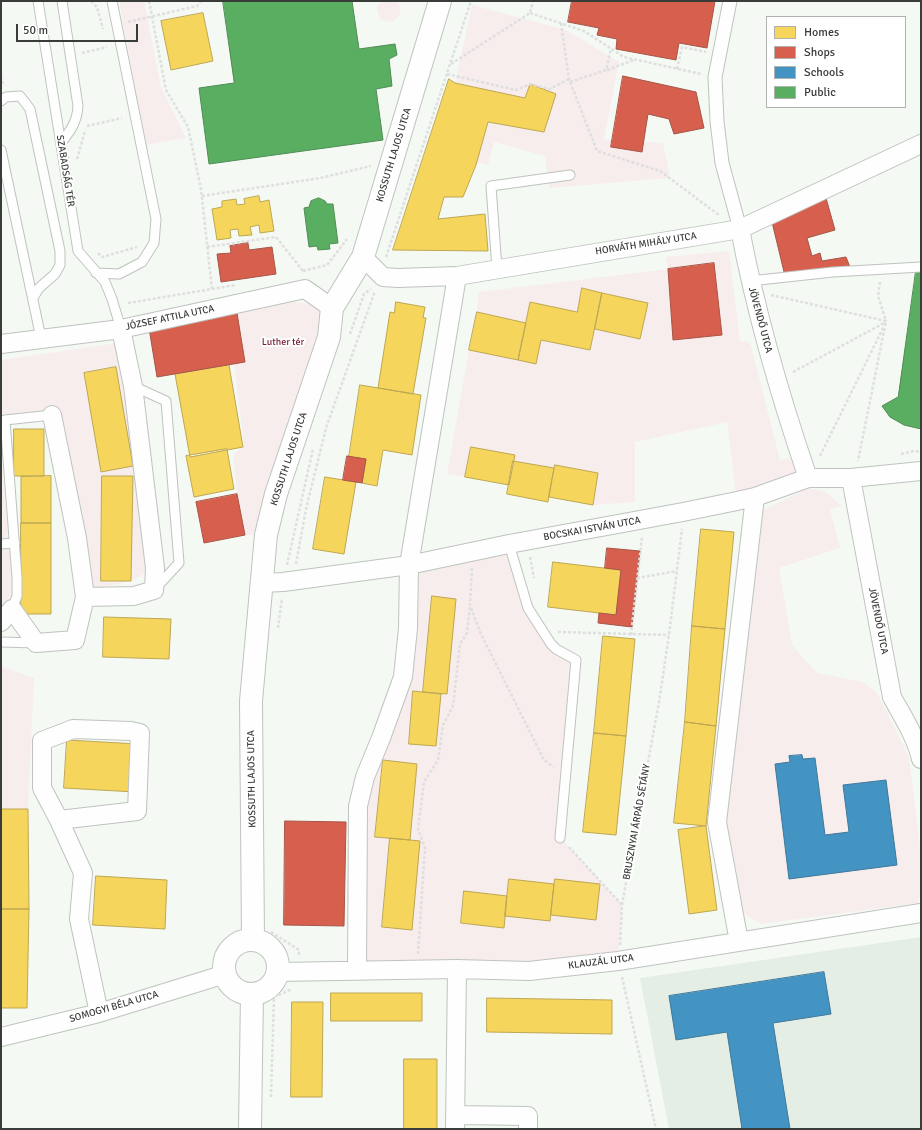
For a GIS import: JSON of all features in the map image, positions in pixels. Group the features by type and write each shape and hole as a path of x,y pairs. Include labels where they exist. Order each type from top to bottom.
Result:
{"street":[{"name":"KOSSUTH LAJOS UTCA","path":"261,933 251,701 266,535 276,494 329,337 332,308 363,257 440,1"},
{"path":"730,1 715,77 717,120 722,163 739,225"},
{"name":"HORVÁTH MIHÁLY UTCA","path":"363,257 383,277 398,278 457,276 739,225 921,144"},
{"name":"JÖVENDŐ UTCA","path":"739,225 750,281 782,400 808,478"},
{"path":"357,971 358,806 365,777 403,677 408,628 409,565 457,276"},
{"name":"JÓZSEF ATTILA UTCA","path":"1,344 121,329 305,289 332,308"},
{"path":"85,597 134,596 154,590 154,568 133,386 121,329"},
{"path":"6,616 36,643 75,640 85,597 78,538 52,415"},
{"name":"BOCSKAI ISTVÁN UTCA","path":"261,582 288,582 409,565 518,542 683,512 755,497 808,478 851,478 921,471"},
{"name":"JÖVENDŐ UTCA","path":"851,478 892,696 918,741 921,759"},
{"path":"739,942 717,822 755,497"},
{"path":"59,820 137,811 140,733 131,731 73,729 42,741 42,788 59,820 83,873 79,919 99,1013"},
{"name":"KLAUZÁL UTCA","path":"288,972 417,970 529,971 618,961 921,914"},
{"path":"261,933 262,942 269,946 274,952 277,958 278,966 288,972 275,980 270,987 264,991 247,994 238,991 231,985 224,969 228,953 233,947 240,942 261,933"},
{"path":"457,970 455,1122 528,1116 528,1129"},
{"name":"SOMOGYI BÉLA UTCA","path":"1,1037 99,1013 218,976 226,975"},
{"path":"250,1129 252,994"}],"lane":[{"name":"SZABADSÁG TÉR","path":"38,1 78,251 105,282 121,329"},
{"path":"61,143 71,130 78,117 78,106 62,1"},
{"path":"96,272 119,274 142,262 154,243 156,219 112,1"},
{"path":"1,100 6,97 20,96 30,109 60,251 60,265 55,274 39,288 33,298"},
{"path":"1,150 41,338"},
{"path":"497,269 491,186 570,175"},
{"path":"750,281 833,272 921,267"},
{"path":"133,386 166,401 179,563 154,590"},
{"path":"6,616 17,596 17,578 5,420 52,415"},
{"path":"518,542 528,608 551,644 576,660 560,838"},
{"path":"1,544 15,543"},
{"path":"1,642 36,643"}],"path":[{"path":"91,1 97,7 104,34"},
{"path":"149,1 166,90 188,127 202,196 212,289"},
{"path":"103,27 197,6 201,1"},
{"path":"385,262 471,1"},
{"path":"450,64 530,13 533,1"},
{"path":"530,13 584,31 624,57 715,77"},
{"path":"561,23 570,81 597,151 660,171 727,221 739,225"},
{"path":"106,40 109,54"},
{"path":"79,47 80,54 107,47"},
{"path":"677,69 682,47 719,55"},
{"path":"606,70 611,49"},
{"path":"447,74 516,90 530,84 550,89 636,60"},
{"path":"120,111 125,124"},
{"path":"87,126 122,118"},
{"path":"76,162 87,126 87,120"},
{"path":"202,196 320,178 376,164 373,172"},
{"path":"297,273 327,265 347,240 350,233"},
{"path":"207,247 276,237 303,271"},
{"path":"94,249 102,256 144,246"},
{"path":"865,462 858,464 886,322 878,296 881,269"},
{"path":"128,303 242,284"},
{"path":"279,623 326,428 375,286 364,294 348,338"},
{"path":"771,301 769,294 886,322"},
{"path":"793,372 886,322"},
{"path":"820,456 886,322"},
{"path":"791,365 795,379"},
{"path":"288,582 314,443"},
{"path":"818,449 823,461"},
{"path":"900,455 921,452"},
{"name":"BRUSZNYAI ÁRPÁD SÉTÁNY","path":"656,1129 618,961 622,905 659,702 669,635 682,528 675,530"},
{"path":"631,635 642,537 649,536"},
{"path":"518,542 534,580"},
{"path":"417,970 425,848 418,829 424,782 438,760 443,725 454,706 460,644 468,633 473,551"},
{"path":"637,578 677,571"},
{"path":"470,605 480,632 544,760 566,775"},
{"path":"556,632 669,635"},
{"path":"560,838 622,905"},
{"path":"261,933 271,931 299,950 288,972 298,987 274,997 271,1098"}],"shaded area":[{"path":"921,937 921,1129 669,1129 640,978"}],"green space":[{"path":"119,1 144,1 161,87 186,138 145,145"},
{"path":"381,1 397,1 400,7 398,17 390,22 381,18 377,8"},
{"path":"472,5 566,30 619,62 604,139 663,143 670,178 549,188 545,156 494,142 488,165 476,162 488,122 544,132 555,94 530,84 525,98 455,83"},
{"path":"729,251 740,341 750,342 780,460 800,456 808,478 737,501 727,422 635,442 635,502 593,505 598,473 555,465 554,468 513,461 514,455 471,447 465,477 447,474 469,350 536,364 541,340 590,350 595,326 640,338 648,303 582,288 577,312 530,302 526,323 477,312 479,292 668,269 666,257"},
{"name":"Luther tér","path":"281,301 325,305 329,337 266,535 245,535 237,494 233,455 244,446 234,364 245,362 237,313"},
{"path":"117,343 150,571 131,581 90,590 52,409 1,419 1,360"},
{"path":"1,449 13,593 1,613"},
{"path":"808,488 824,491 842,506 830,509 840,548 779,568 792,645 817,673 863,682 877,693 909,757 921,855 921,888 918,903 761,924 733,907 717,822 762,511"},
{"path":"509,544 528,608 551,644 576,660 560,837 622,905 618,961 357,971 358,806 403,677 409,565"},
{"path":"1,666 34,678 28,809 1,809"}],"building: Homes":[{"path":"203,13 213,61 171,70 161,21"},
{"path":"449,79 455,83 525,98 530,84 556,94 544,132 488,122 476,165 463,197 444,197 438,219 485,214 488,251 393,250"},
{"path":"259,196 260,202 269,200 274,231 260,233 259,225 250,227 252,235 239,236 238,229 230,230 231,238 217,240 212,209 222,207 222,201 236,199 237,205 245,204 244,199"},
{"path":"582,288 602,293 590,350 541,340 536,364 518,360 530,302 577,312"},
{"path":"602,293 648,303 640,339 595,329"},
{"path":"396,302 425,307 423,318 426,318 413,394 378,388 390,312 394,313"},
{"path":"477,312 526,323 518,360 469,350"},
{"path":"229,365 243,447 190,457 175,374"},
{"path":"116,367 133,466 101,472 84,373"},
{"path":"360,385 421,395 412,455 383,450 377,486 362,483 366,459 349,457"},
{"path":"14,429 44,429 44,476 14,476"},
{"path":"471,447 515,455 509,485 465,477"},
{"path":"227,449 234,489 194,497 186,456"},
{"path":"513,461 554,468 548,502 507,494"},
{"path":"555,465 598,473 593,505 549,497"},
{"path":"51,476 51,523 21,523 21,477"},
{"path":"102,476 133,476 131,581 101,581"},
{"path":"325,477 356,482 344,554 313,549"},
{"path":"21,523 51,523 51,614 21,614"},
{"path":"701,529 734,532 725,629 692,626"},
{"path":"553,562 621,570 616,615 548,607"},
{"path":"432,596 456,599 447,694 423,692"},
{"path":"104,617 171,619 169,659 103,657"},
{"path":"692,626 725,629 716,726 685,722"},
{"path":"603,636 635,639 626,736 594,733"},
{"path":"413,691 441,694 436,746 409,744"},
{"path":"685,722 716,726 706,826 674,823"},
{"path":"594,733 626,736 616,835 583,832"},
{"path":"67,740 138,744 135,792 64,788"},
{"path":"383,760 417,764 410,840 375,837"},
{"path":"1,809 28,809 29,909 1,909"},
{"path":"706,826 717,910 689,914 678,830"},
{"path":"390,838 420,841 412,930 382,927"},
{"path":"96,876 167,880 165,929 93,925"},
{"path":"509,879 554,884 550,921 505,916"},
{"path":"555,879 600,884 596,920 551,915"},
{"path":"464,891 507,896 504,928 461,923"},
{"path":"1,909 29,909 27,1008 1,1008"},
{"path":"331,993 422,993 422,1021 331,1021"},
{"path":"487,998 612,1000 612,1034 487,1032"},
{"path":"292,1002 323,1002 322,1097 291,1097"},
{"path":"404,1059 437,1059 437,1129 404,1129"}],"building: Shops":[{"path":"572,1 715,1 707,48 679,43 676,60 616,49 617,39 597,35 599,28 568,22"},
{"path":"623,76 696,92 704,128 674,134 669,119 648,114 642,152 611,147"},
{"path":"826,198 835,230 807,238 812,256 820,253 822,261 846,257 850,267 785,276 772,222"},
{"path":"248,243 249,250 272,247 276,274 221,282 217,254 231,253 230,246"},
{"path":"714,263 722,335 673,340 668,269"},
{"path":"237,313 245,362 157,377 149,328"},
{"path":"347,456 366,459 362,483 343,480"},
{"path":"237,494 245,535 204,543 196,502"},
{"path":"607,548 640,551 632,627 598,623 599,613 616,615 621,570 605,568"},
{"path":"285,821 346,822 344,926 284,925"}],"building: Schools":[{"path":"802,755 803,759 815,758 825,835 849,832 843,785 886,780 897,865 789,879 775,764 790,762 789,756"},
{"path":"824,972 831,1014 773,1023 790,1129 742,1129 727,1032 676,1040 669,996"}],"building: Public":[{"path":"223,1 352,1 359,49 395,44 397,55 389,59 392,86 376,89 383,140 209,164 199,88 234,83"},
{"path":"319,198 327,204 333,204 338,243 329,244 330,249 318,250 317,246 309,247 304,208 309,207 311,201"},
{"path":"916,271 921,272 921,429 904,425 890,417 882,406 898,397"}]}
